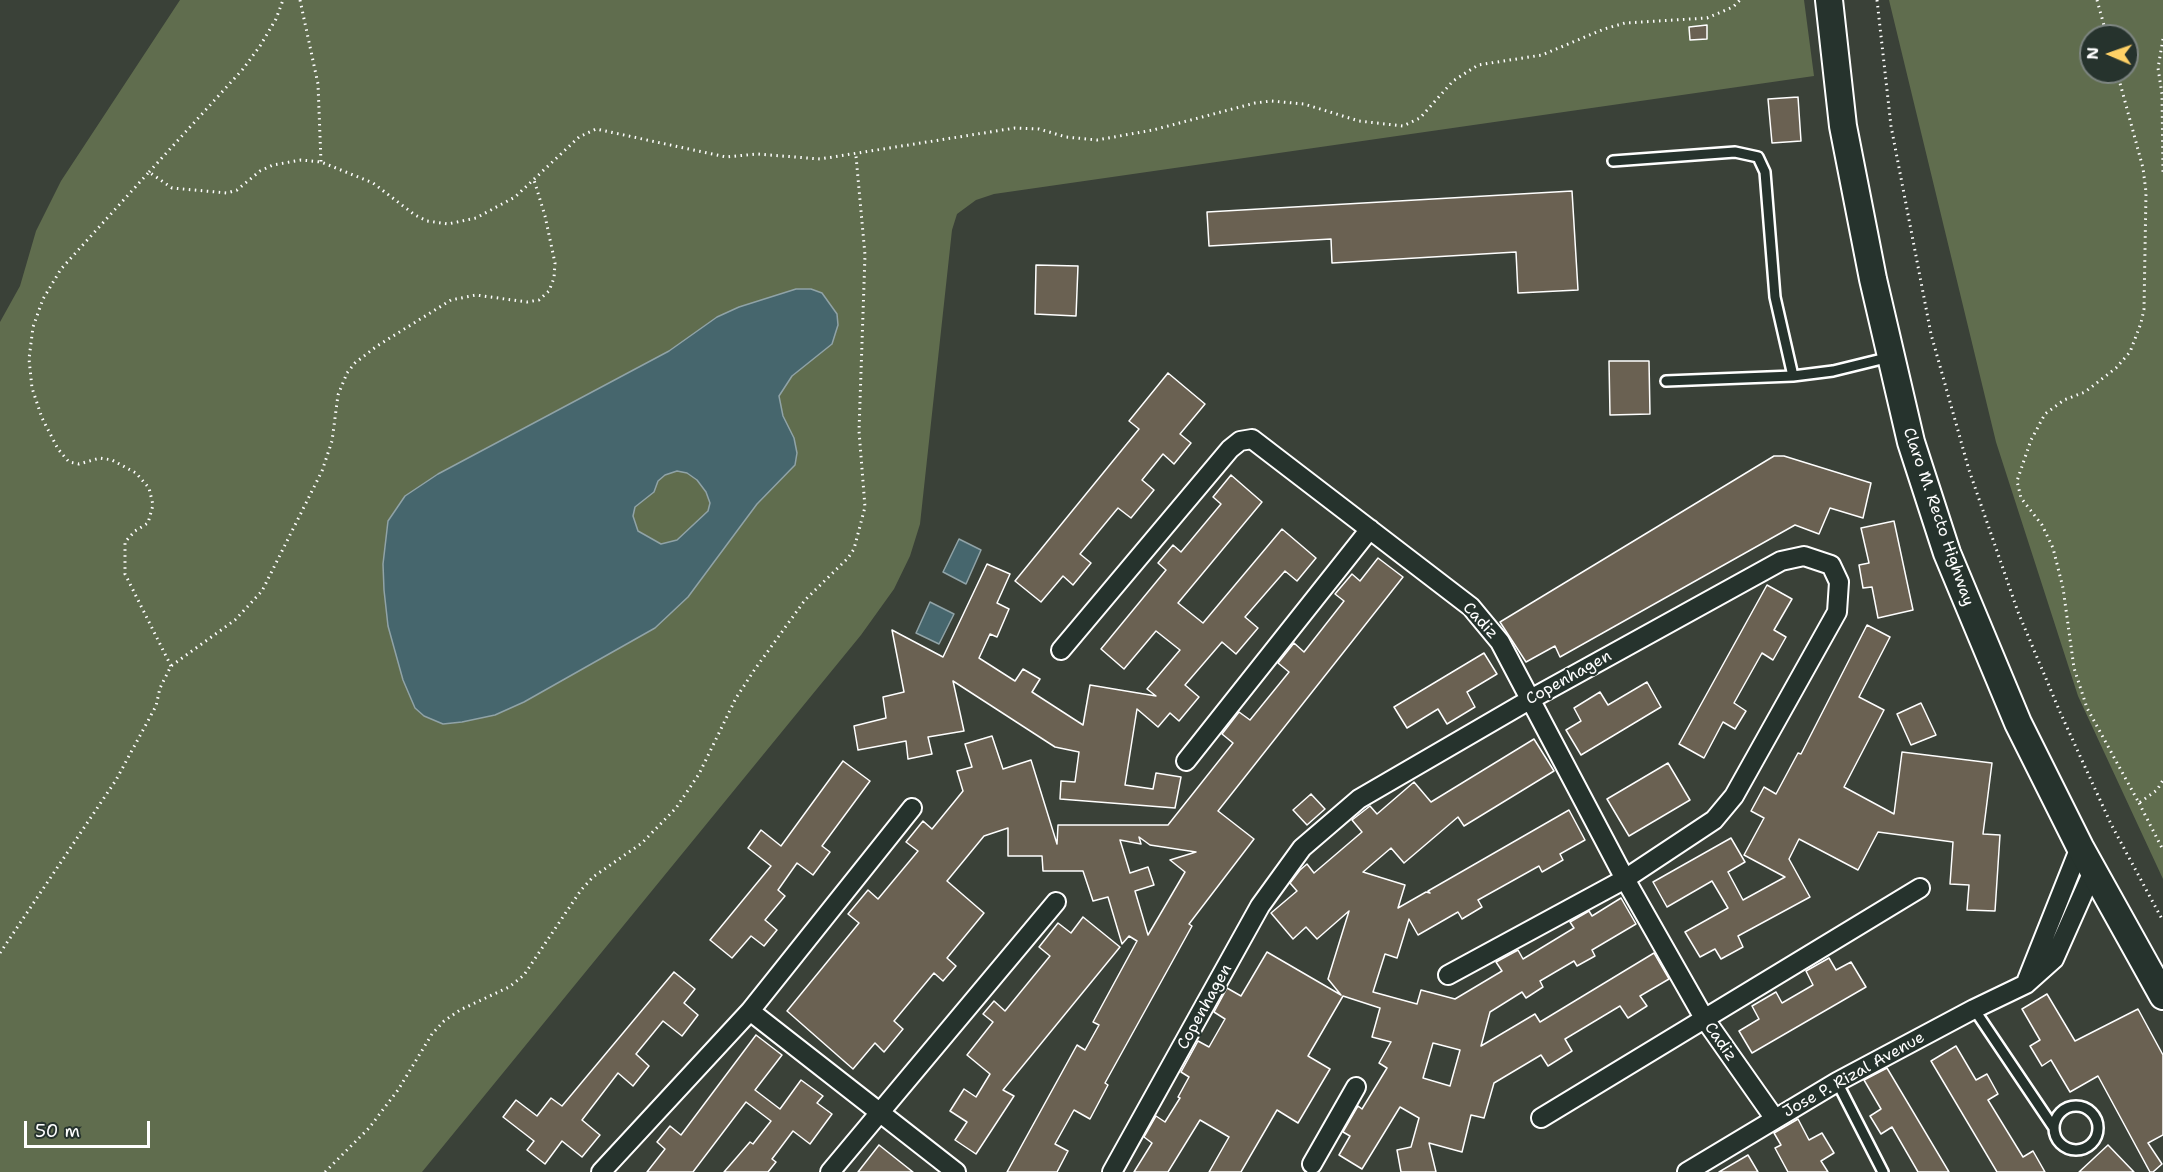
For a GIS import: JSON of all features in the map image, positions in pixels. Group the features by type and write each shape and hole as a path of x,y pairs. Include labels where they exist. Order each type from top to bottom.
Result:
{"main road":[{"name":"Claro M. Recto Highway","path":"1829,0 1848,154 1890,357 1911,442 1955,573 2018,723 2080,847 2163,996"}],"street":[{"name":"Cadiz","path":"1060,650 1230,449 1240,441 1252,439 1471,607 1500,642 1625,879 1704,1018 1775,1119"},
{"path":"1186,761 1370,529"},
{"name":"Copenhagen","path":"1112,1172 1260,906 1302,848 1359,799 1531,699 1781,561 1804,556 1821,559 1831,565 1839,582 1837,612 1734,796 1714,820 1625,879 1448,975"},
{"path":"601,1172 750,1011 912,808"},
{"path":"2025,984 2080,847"},
{"name":"Jose P. Rizal Avenue","path":"1687,1172 1837,1082 2025,984 2054,958 2094,869"},
{"path":"1541,1118 1920,888"},
{"path":"830,1172 1056,902"},
{"path":"750,1011 956,1172"},
{"path":"1313,1169 1356,1087"}],"lane":[{"path":"1613,161 1735,152 1758,157 1765,172 1775,297 1793,376"},
{"path":"1666,381 1793,376 1833,371 1890,357"},
{"path":"1974,1009 2054,1128 2060,1143 2074,1150 2082,1150 2095,1139 2098,1124 2093,1113 2078,1105 2064,1109 2055,1121 2054,1128"},
{"path":"1837,1082 1883,1172"}],"path":[{"path":"171,666 125,574 125,542 135,531 148,523 153,505 149,488 136,473 112,460 100,458 79,464 69,462 57,449 42,418 32,388 29,359 36,317 43,299 61,269 243,69 276,20 283,0"},
{"path":"300,0 318,84 321,162"},
{"path":"149,172 172,188 226,194 237,190 260,171 273,165 301,160 321,162 373,183 415,215 438,223 460,222 476,218 515,196 579,137 596,129 726,157 757,154 820,159 856,156 1015,128 1039,129 1066,137 1097,140 1153,130 1248,104 1271,101 1304,104 1359,121 1403,126 1420,118 1453,81 1478,65 1542,55 1614,25 1638,21 1707,18 1725,11 1740,0"},
{"path":"1877,0 1891,126 1931,334 1969,470 2018,612 2060,712 2111,824 2163,921"},
{"path":"2097,0 2104,24"},
{"path":"2163,39 2159,47 2158,68 2162,94 2163,174"},
{"path":"2120,84 2139,152 2146,192 2145,299 2141,323 2130,352 2116,368 2085,392 2064,400 2045,414 2031,440 2017,481 2020,498 2042,525 2053,548 2063,588 2068,638 2078,687 2103,742 2139,803 2163,850"},
{"path":"325,1172 369,1128 398,1090 432,1034 444,1021 460,1010 509,987 524,975 581,890 593,877 642,843 676,808 699,774 736,698 755,669 806,600 854,549 865,507 859,431 865,255 856,156"},
{"path":"0,953 116,780 156,706 160,687 171,666 235,620 262,591 322,471 332,441 338,395 347,373 355,363 377,346 451,300 476,295 527,302 538,300 549,291 554,278 555,263 545,216 534,180"},
{"path":"2139,803 2157,790 2163,780"}],"green space":[{"path":"180,0 1804,0 1814,76 994,194 976,200 957,214 952,230 920,524 910,556 894,589 861,635 422,1172 0,1172 0,322 20,286 36,231 61,181"},
{"path":"1889,0 2163,0 2163,879 2078,696 1996,442"}],"water":[{"path":"796,289 811,289 822,293 837,314 838,325 832,344 792,376 779,396 783,416 794,438 797,453 795,465 757,504 688,597 655,628 524,702 495,715 443,724 424,716 415,708 403,680 388,626 384,590 383,564 388,521 405,496 438,474 669,351 717,317 739,307","holes":["677,471 687,473 697,480 706,492 710,503 708,511 677,540 661,544 638,531 633,516 635,507 654,492 658,481 665,475"]},
{"path":"959,539 981,550 966,584 943,572"},
{"path":"930,602 954,614 939,644 916,633"}],"building":[{"path":"1707,25 1707,39 1690,40 1689,27"},
{"path":"1798,97 1801,141 1772,143 1768,99"},
{"path":"1572,191 1578,290 1518,293 1516,252 1332,263 1331,239 1209,246 1207,212"},
{"path":"1036,265 1078,266 1076,316 1035,314"},
{"path":"1609,361 1649,361 1650,414 1610,415"},
{"path":"1168,373 1205,404 1180,434 1191,443 1174,464 1163,454 1142,480 1154,490 1131,518 1118,508 1080,554 1091,563 1073,585 1063,576 1041,602 1015,581 1139,429 1129,421"},
{"path":"1774,456 1784,456 1871,483 1863,518 1830,508 1819,534 1795,525 1560,657 1555,646 1526,662 1500,622"},
{"path":"1231,475 1262,502 1178,603 1203,623 1282,529 1316,558 1297,581 1285,571 1245,617 1258,628 1236,654 1222,642 1185,685 1199,697 1179,721 1170,713 1158,727 1137,709 1125,785 1153,789 1156,773 1181,777 1175,808 1060,799 1061,781 1075,782 1079,752 1055,747 953,681 964,731 928,737 932,754 908,759 906,741 858,750 854,726 886,718 883,697 904,692 892,630 943,657 987,564 1010,574 997,603 1009,609 997,637 990,634 979,658 1015,681 1023,669 1040,679 1032,692 1083,725 1090,685 1156,696 1147,689 1180,650 1156,631 1124,669 1101,649 1166,570 1158,563 1173,545 1181,552 1221,504 1213,497"},
{"path":"1894,521 1913,610 1878,618 1872,587 1863,588 1859,565 1869,563 1861,528"},
{"path":"1378,558 1403,577 1218,811 1254,839 1189,924 1192,926 1105,1083 1108,1085 1090,1119 1074,1110 1055,1144 1068,1151 1057,1172 1007,1172 1077,1045 1085,1050 1099,1025 1093,1022 1137,941 1129,936 1122,944 1108,897 1093,901 1083,871 1043,871 1042,856 1008,856 1008,828 984,836 947,881 984,913 947,958 956,966 943,981 934,973 894,1021 903,1029 884,1052 875,1043 853,1069 787,1011 859,923 848,914 868,890 878,899 918,851 906,842 923,821 932,829 963,791 957,771 972,767 965,744 992,736 1003,769 1031,760 1057,844 1058,825 1168,825 1233,743 1222,734 1239,712 1250,720 1289,672 1278,663 1294,643 1304,652 1344,601 1335,594 1352,574 1360,581","holes":["1139,837 1150,845 1196,852 1170,860 1185,872 1148,935 1135,891 1154,885 1148,867 1130,873 1120,840 1141,844"]},
{"path":"1767,585 1792,599 1774,630 1786,637 1773,660 1762,653 1734,703 1746,711 1735,729 1723,722 1704,758 1679,744"},
{"path":"1867,625 1890,637 1859,697 1884,710 1844,787 1894,814 1902,752 1992,763 1983,834 2000,835 1995,911 1967,910 1969,885 1950,884 1953,842 1878,832 1858,870 1799,839 1789,859 1810,897 1738,936 1743,947 1721,959 1715,949 1700,957 1685,932 1728,908 1712,881 1667,907 1653,882 1731,838 1745,862 1728,872 1743,900 1785,877 1744,855 1764,818 1751,811 1764,787 1776,794 1798,753 1801,754"},
{"path":"1484,653 1497,674 1467,692 1475,707 1447,724 1438,709 1407,728 1394,707"},
{"path":"1647,682 1661,707 1581,755 1566,730 1581,721 1574,708 1600,692 1608,705"},
{"path":"1921,703 1936,735 1911,745 1897,714"},
{"path":"1534,739 1554,771 1464,826 1458,817 1404,863 1391,848 1363,872 1405,885 1398,908 1426,892 1430,893 1428,891 1569,810 1585,840 1560,854 1563,860 1542,872 1539,866 1478,900 1482,907 1462,919 1458,912 1418,935 1409,919 1397,958 1385,954 1373,992 1417,1004 1421,990 1455,999 1502,971 1496,962 1518,950 1523,959 1574,928 1570,922 1589,911 1592,916 1621,898 1636,924 1592,950 1595,956 1577,966 1574,961 1540,981 1543,987 1526,998 1522,992 1490,1012 1481,1046 1535,1014 1540,1022 1654,953 1669,979 1640,996 1647,1006 1628,1018 1620,1006 1565,1039 1572,1051 1548,1066 1541,1055 1494,1083 1484,1118 1471,1115 1462,1152 1429,1143 1436,1172 1401,1172 1397,1150 1411,1147 1419,1118 1400,1107 1362,1169 1339,1155 1350,1136 1343,1132 1358,1106 1362,1109 1387,1068 1379,1063 1391,1042 1372,1037 1380,1008 1343,996 1308,1056 1330,1069 1298,1123 1277,1110 1241,1172 1209,1172 1229,1137 1200,1120 1168,1172 1134,1172 1152,1143 1144,1137 1156,1116 1165,1122 1180,1098 1178,1097 1189,1077 1181,1072 1198,1041 1209,1047 1225,1019 1214,1012 1227,988 1241,996 1267,952 1341,995 1328,979 1349,911 1317,939 1306,927 1293,939 1271,913 1297,891 1290,883 1300,870 1307,864 1314,873 1362,832 1352,820 1370,806 1377,814 1414,782 1431,802","holes":["1433,1043 1460,1050 1450,1086 1423,1078"]},
{"path":"843,761 870,781 822,846 830,852 813,875 797,863 778,890 785,896 765,920 777,930 764,946 751,936 732,958 710,940 771,866 748,848 761,830 781,846"},
{"path":"1668,763 1690,800 1629,836 1607,799"},
{"path":"1311,794 1325,809 1307,825 1293,810"},
{"path":"1083,917 1120,947 1003,1090 1014,1096 976,1154 955,1140 967,1122 950,1111 964,1089 976,1097 990,1074 967,1055 993,1022 983,1014 994,1001 1005,1011 1050,956 1039,947 1058,923 1071,933"},
{"path":"1829,958 1836,970 1851,962 1866,987 1752,1053 1739,1031 1759,1019 1752,1006 1776,992 1782,1003 1813,985 1806,971"},
{"path":"674,972 695,989 684,1003 698,1015 682,1036 663,1021 636,1054 649,1066 633,1086 618,1073 582,1120 600,1135 582,1157 562,1141 545,1164 527,1150 534,1141 503,1117 516,1100 537,1116 551,1098 562,1106"},
{"path":"2047,994 2075,1041 2138,1009 2163,1055 2163,1135 2148,1143 2162,1164 2153,1172 2150,1172 2098,1076 2070,1092 2051,1060 2042,1066 2030,1046 2040,1040 2022,1009"},
{"path":"756,1035 782,1055 755,1090 780,1109 801,1080 823,1096 817,1103 832,1114 810,1144 793,1131 772,1159 776,1162 768,1172 724,1172 750,1142 753,1144 771,1121 746,1102 693,1172 647,1172 665,1149 657,1142 670,1126 681,1135"},
{"path":"1956,1046 1976,1080 1987,1074 1998,1094 1988,1100 2023,1157 2033,1151 2045,1172 1997,1172 1931,1061"},
{"path":"1887,1068 1949,1172 1918,1172 1892,1127 1881,1134 1870,1116 1881,1109 1864,1080"},
{"path":"1798,1119 1809,1140 1822,1133 1834,1153 1821,1161 1828,1172 1788,1172 1775,1148 1781,1145 1774,1133"},
{"path":"879,1145 913,1172 858,1172"},
{"path":"2108,1145 2134,1172 2079,1172"},
{"path":"1748,1155 1758,1172 1719,1172"}]}
